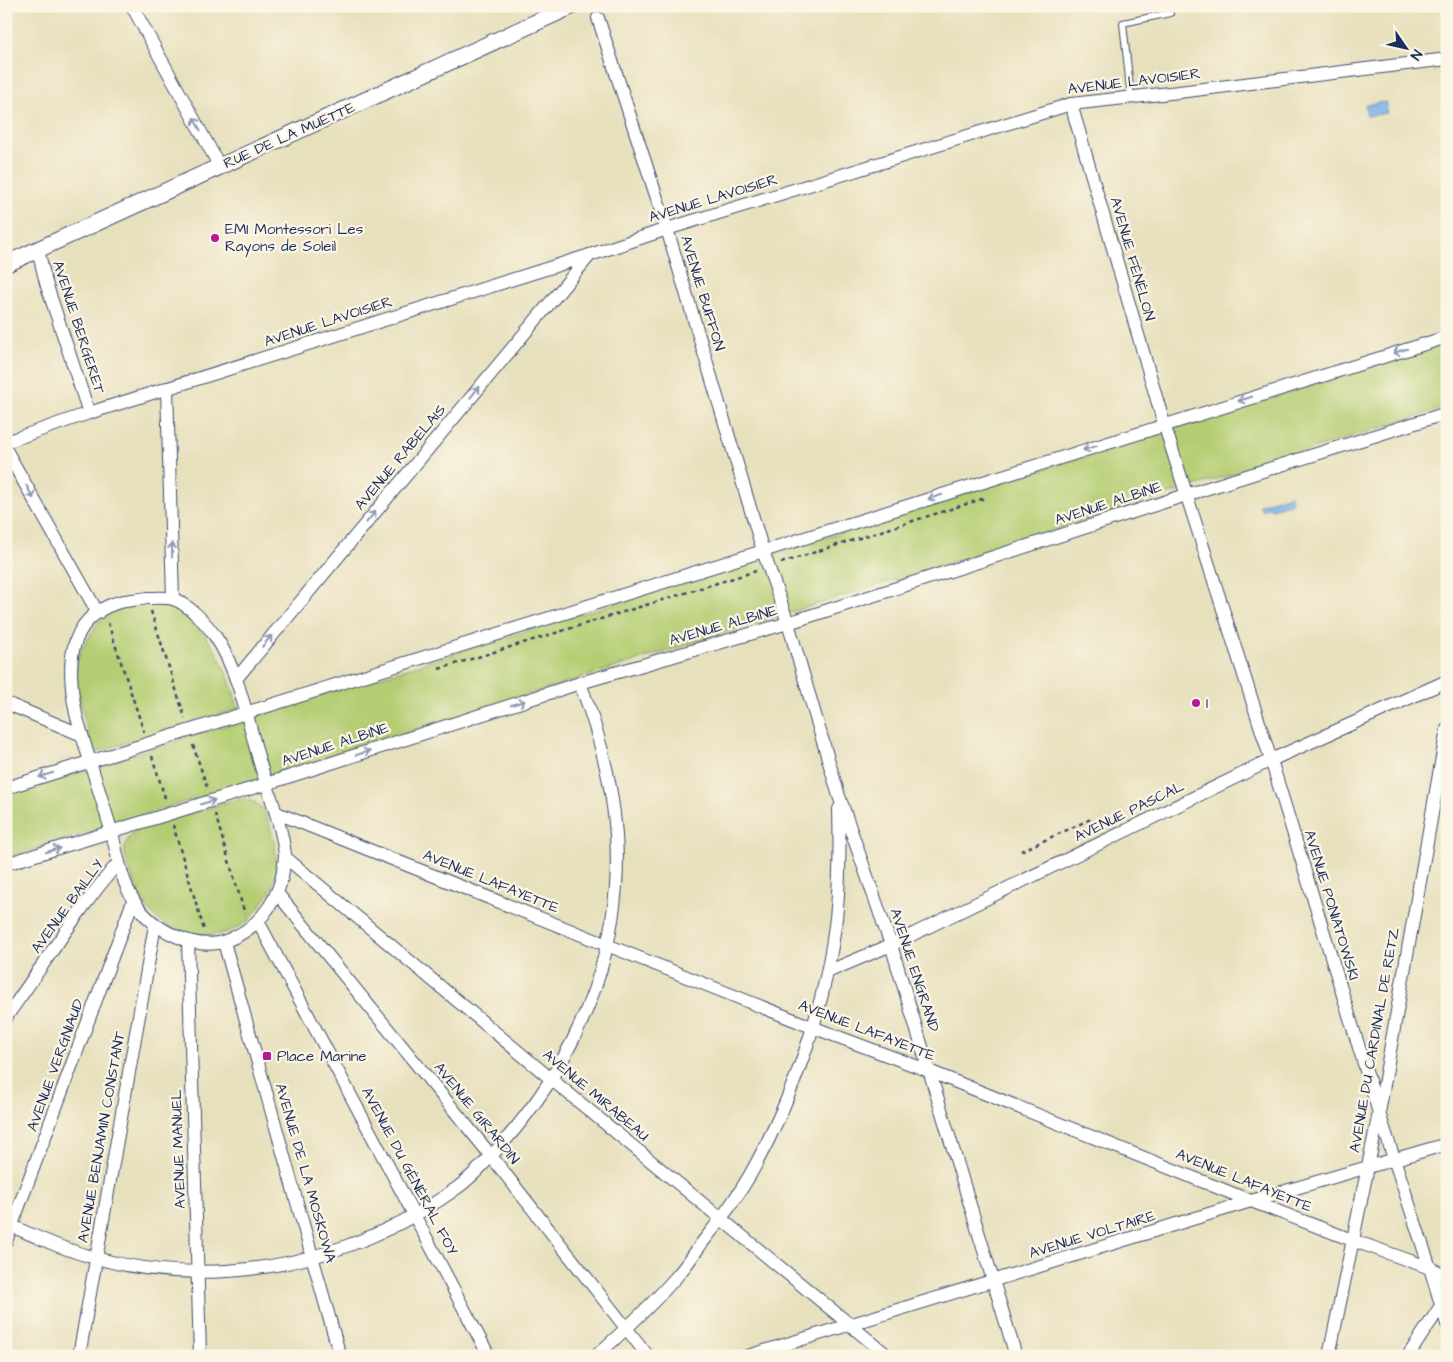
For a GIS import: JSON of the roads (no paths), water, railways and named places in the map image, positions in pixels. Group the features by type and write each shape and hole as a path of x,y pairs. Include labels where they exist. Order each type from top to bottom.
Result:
{"street":[{"path":"132,6 220,167"},
{"name":"RUE DE LA MUETTE","path":"6,264 220,167 556,10 572,6"},
{"name":"AVENUE BUFFON","path":"598,18 667,229 763,551 788,624"},
{"name":"AVENUE LAVOISIER","path":"6,442 90,413 667,229 1070,104 1447,59"},
{"name":"AVENUE FÉNÉLON","path":"1070,104 1186,495"},
{"name":"AVENUE BERGERET","path":"38,250 46,283 90,413"},
{"name":"AVENUE RABELAIS","path":"236,679 590,255"},
{"path":"6,788 1447,336"},
{"path":"168,388 173,599"},
{"name":"AVENUE ALBINE","path":"6,864 266,784 580,683 788,624 1447,413"},
{"path":"6,450 101,611"},
{"name":"AVENUE PONIATOWSKI","path":"1186,495 1271,760 1393,1160 1430,1268 1444,1301 1447,1324"},
{"path":"147,598 173,599 190,609 215,635 236,679 266,784 277,813 285,857 282,878 277,894 243,934 224,942 188,941 155,925 133,901 82,735 71,690 70,664 74,641 86,623 101,611 116,603 147,598"},
{"name":"AVENUE ENGRAND","path":"788,624 839,796 891,945 1016,1356"},
{"name":"AVENUE PASCAL","path":"827,972 891,945 1271,760 1447,681"},
{"path":"9,1224 52,1244 96,1258 149,1269 197,1273 258,1269 313,1257 366,1240 415,1216 457,1189 491,1156 523,1120 551,1079 576,1036 596,989 608,946 616,885 616,824 608,770 595,722 580,683"},
{"path":"6,703 82,735"},
{"name":"AVENUE DU CARDINAL DE RETZ","path":"1329,1356 1378,1113 1447,729"},
{"path":"596,1356 626,1329 677,1276 721,1219 749,1176 775,1125 798,1071 827,972 836,919 840,858 839,796"},
{"name":"AVENUE LAFAYETTE","path":"277,813 812,1027 929,1071 1251,1201 1447,1276"},
{"name":"AVENUE MIRABEAU","path":"285,857 888,1356"},
{"name":"AVENUE BAILLY","path":"6,1017 94,890 120,862"},
{"name":"AVENUE GIRARDIN","path":"277,894 491,1156 648,1356"},
{"name":"AVENUE VERGNIAUD","path":"6,1241 9,1224 133,901"},
{"name":"AVENUE DU GÉNÉRAL FOY","path":"253,922 415,1216 489,1356"},
{"name":"AVENUE BENJAMIN CONSTANT","path":"79,1356 155,925"},
{"name":"AVENUE MANUEL","path":"188,941 200,1356"},
{"name":"AVENUE DE LA MOSKOWA","path":"224,942 340,1356"},
{"name":"AVENUE VOLTAIRE","path":"748,1356 1251,1201 1447,1144"},
{"path":"1408,1356 1444,1301"}],"lane":[{"path":"1131,97 1123,23 1170,14"}],"water":[{"path":"1386,102 1387,113 1367,116 1365,105"},
{"path":"1290,495 1292,503 1261,510 1259,505"}],"place":[{"name":"EMI Montessori Les Rayons de Soleil","path":"215,238"},
{"name":"I","path":"1196,703"},
{"name":"Place Marine","path":"267,1056"}]}
